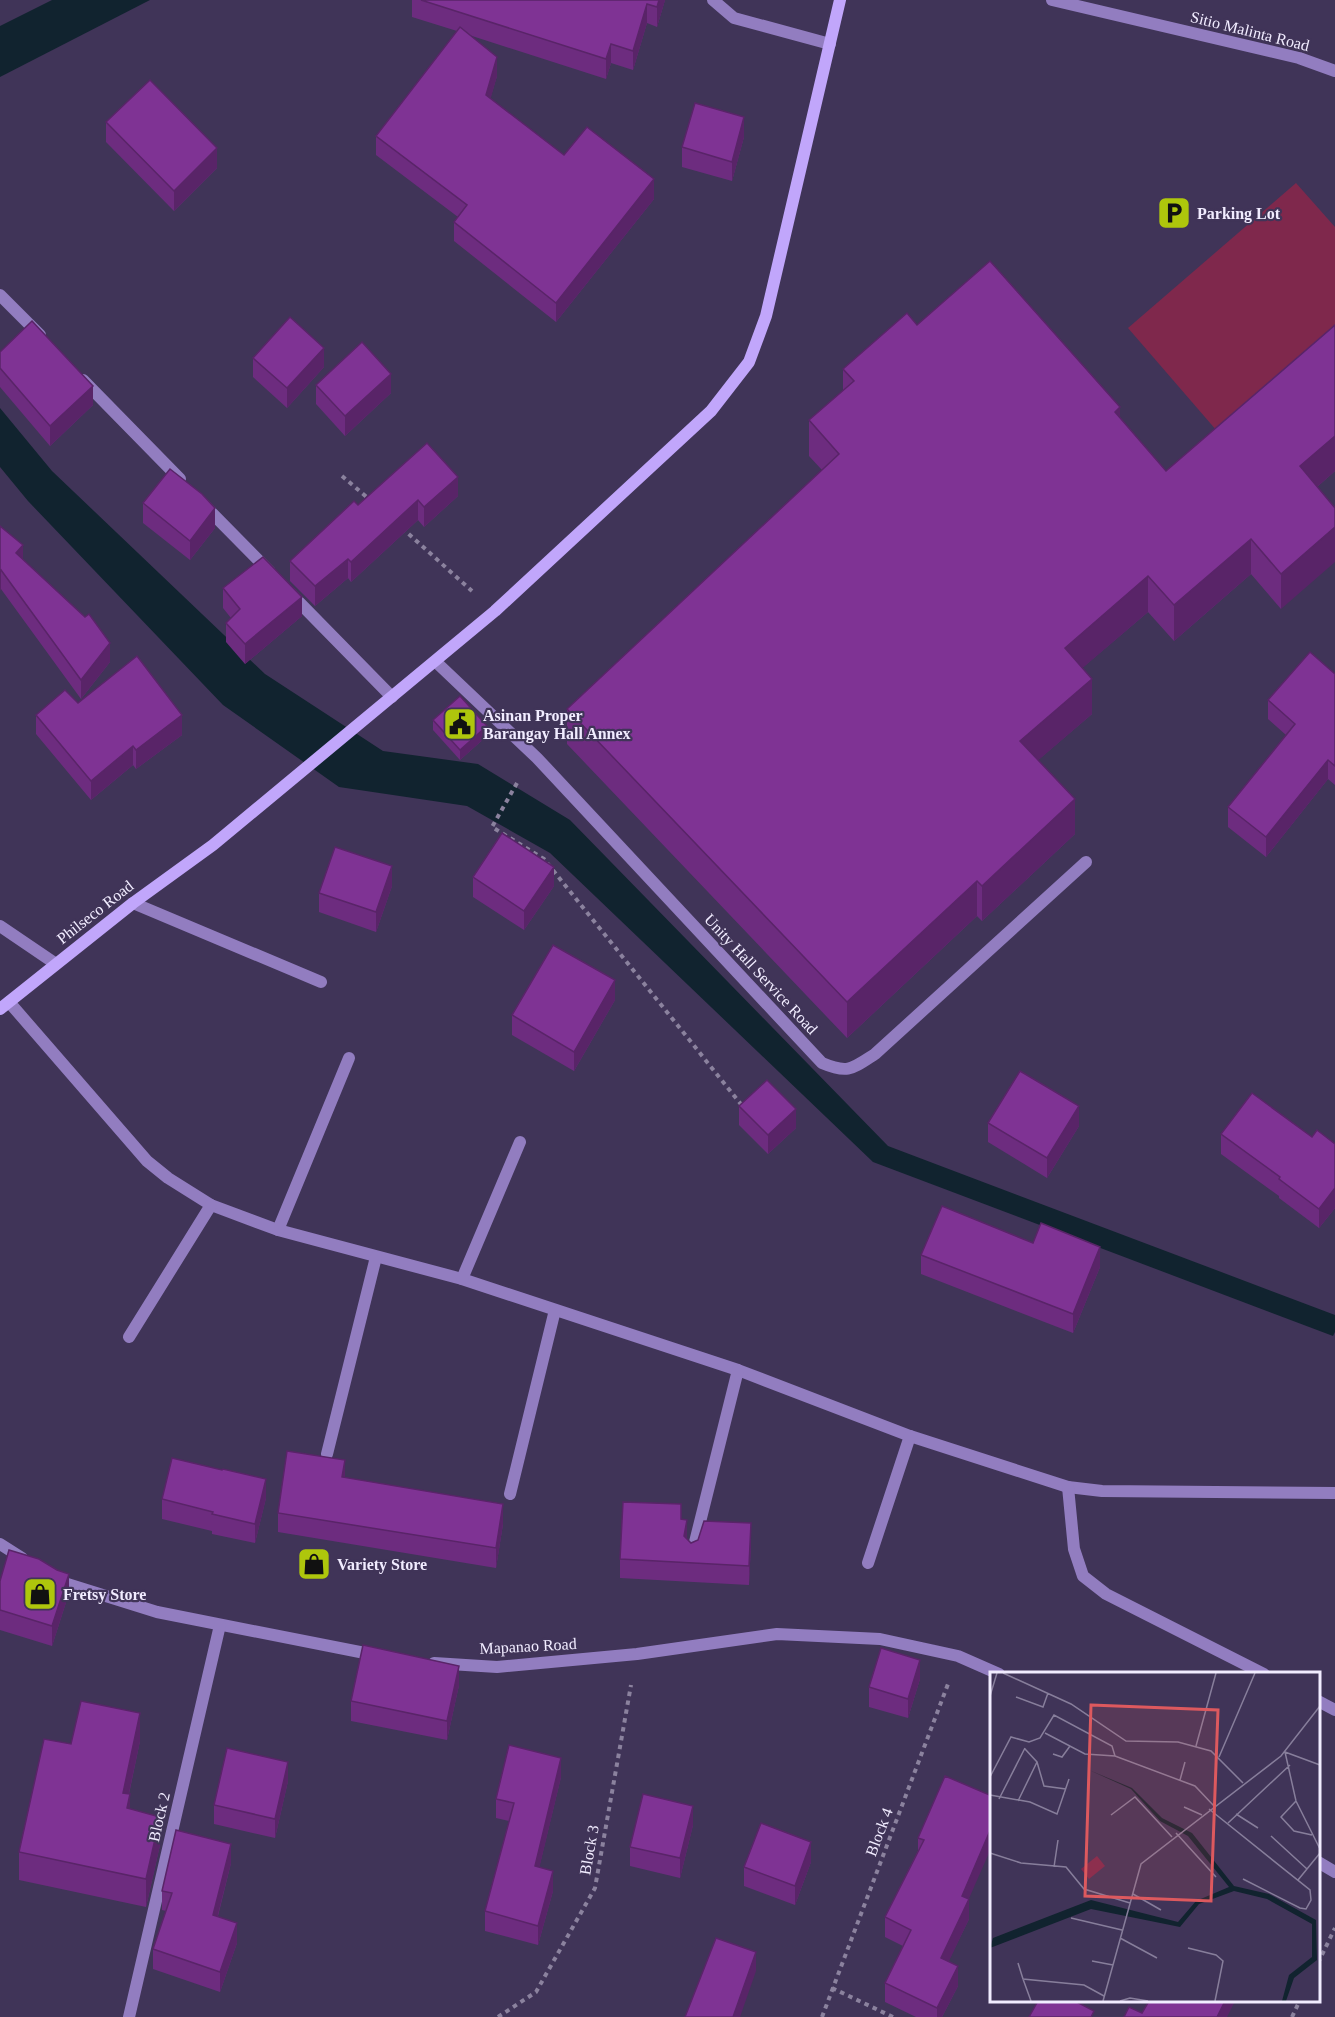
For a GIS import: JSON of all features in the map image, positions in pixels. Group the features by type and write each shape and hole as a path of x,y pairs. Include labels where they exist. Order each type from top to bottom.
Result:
{"street":[{"path":"713,0 734,18 830,44"},
{"name":"Philseco Road","path":"4,1005 133,903 213,845 436,662 495,611 711,411 749,362 766,316 840,0"},
{"name":"Sitio Malinta Road","path":"1052,0 1299,58 1335,71"},
{"path":"0,295 50,346"},
{"path":"75,372 392,697"},
{"name":"Unity Hall Service Road","path":"436,662 537,758 822,1063 839,1070 854,1067 874,1054 1086,862"},
{"path":"133,903 321,982"},
{"path":"0,926 56,964"},
{"path":"4,1005 147,1161 168,1178 211,1205 278,1230 462,1279 738,1370 910,1436 1068,1487 1102,1491 1335,1493"},
{"path":"278,1230 349,1058"},
{"path":"462,1279 520,1142"},
{"path":"129,1337 211,1205"},
{"path":"327,1454 376,1257"},
{"path":"510,1494 555,1310"},
{"path":"692,1554 738,1370"},
{"path":"868,1563 910,1436"},
{"path":"1068,1487 1074,1548 1083,1576 1106,1594 1259,1672"},
{"path":"0,1544 61,1582 157,1612 382,1657"},
{"name":"Block 2","path":"129,2017 220,1625"},
{"name":"Mapanao Road","path":"417,1662 497,1667 637,1654 777,1634 880,1639 958,1656 994,1672"},
{"path":"1320,1702 1335,1710"},
{"path":"1320,1863 1335,1872"}],"path":[{"path":"342,476 376,506"},
{"path":"393,521 495,611"},
{"path":"520,779 492,827 544,859 744,1109"},
{"name":"Block 3","path":"498,2017 536,1992 595,1888 637,1654"},
{"name":"Block 4","path":"822,2017 958,1656"},
{"path":"1320,1959 1335,1928"},
{"path":"832,1988 893,2017"},
{"path":"1292,2017 1300,2002"}],"shaded area":[{"path":"1296,183 1335,227 1335,328 1217,431 1128,328"}],"water":[{"path":"52,0 150,0 0,77 0,26"},
{"path":"0,408 52,471 265,674 383,751 478,764 570,820 888,1146 1335,1315 1333,1336 873,1162 550,853 467,806 339,787 223,705 28,501 0,467"}],"building":[{"path":"421,0 659,0 657,7 647,4 633,51 611,44 606,59"},
{"path":"460,27 497,57 486,95 564,155 587,127 654,179 556,303 454,222 467,205 376,136"},
{"path":"150,80 217,148 174,191 106,122"},
{"path":"695,103 744,117 732,162 682,147"},
{"path":"990,261 1120,407 1115,412 1166,471 1335,325 1335,436 1300,466 1335,508 1335,527 1281,574 1251,539 1174,605 1148,576 1065,648 1092,679 1020,741 1075,799 982,886 977,881 847,1002 567,709 839,454 809,420 854,381 843,369 907,313 917,325"},
{"path":"290,317 324,348 287,388 253,358"},
{"path":"32,321 93,386 50,426 0,368 0,352"},
{"path":"362,342 391,374 345,416 316,385"},
{"path":"427,443 458,477 424,507 418,500 351,562 348,559 315,586 290,561 354,501 358,505"},
{"path":"170,469 202,494 215,508 190,541 143,503"},
{"path":"0,526 23,545 16,553 85,617 89,614 110,643 81,680 0,571"},
{"path":"263,557 302,597 245,644 226,623 240,609 223,588"},
{"path":"1310,652 1335,674 1335,766 1328,760 1266,837 1228,807 1295,724 1268,700"},
{"path":"137,656 182,715 136,750 133,746 91,781 36,715 65,690 78,703"},
{"path":"460,696 487,726 460,750 433,720"},
{"path":"502,833 554,867 524,911 473,877"},
{"path":"335,847 392,866 376,912 319,893"},
{"path":"553,945 615,980 574,1052 512,1015"},
{"path":"1020,1071 1079,1106 1047,1158 988,1123"},
{"path":"767,1080 796,1109 768,1135 739,1106"},
{"path":"1252,1093 1312,1137 1317,1130 1335,1144 1335,1188 1319,1209 1221,1134"},
{"path":"942,1206 1033,1243 1041,1223 1100,1247 1073,1314 921,1255"},
{"path":"287,1451 345,1460 342,1477 503,1504 496,1548 278,1513"},
{"path":"172,1458 266,1479 255,1524 162,1499"},
{"path":"623,1502 681,1504 681,1519 687,1520 684,1536 691,1543 698,1540 704,1521 751,1523 749,1566 620,1559"},
{"path":"9,1550 39,1559 69,1574 52,1626 0,1610 0,1581"},
{"path":"363,1645 459,1666 447,1721 351,1701"},
{"path":"881,1648 920,1660 908,1699 869,1687"},
{"path":"81,1701 140,1713 123,1793 130,1794 127,1808 160,1817 146,1879 19,1852 44,1739 71,1744"},
{"path":"509,1745 561,1758 535,1866 553,1871 538,1926 485,1911 514,1803 496,1799"},
{"path":"227,1748 288,1762 275,1819 214,1805"},
{"path":"945,1776 990,1795 990,1831 962,1896 969,1899 941,1958 958,1966 937,2008 885,1983 911,1930 885,1917 924,1840 918,1838"},
{"path":"643,1794 693,1806 680,1858 630,1847"},
{"path":"761,1823 811,1842 795,1886 744,1867"},
{"path":"176,1830 231,1844 213,1915 237,1923 220,1972 153,1949 172,1893 162,1891"},
{"path":"716,1938 756,1952 733,2017 685,2017"},
{"path":"1037,2002 1077,2002 1094,2011 1091,2017 1029,2017"},
{"path":"1148,2002 1224,2002 1217,2017 1124,2017 1129,2007 1142,2013"}],"place":[{"name":"Parking Lot","path":"1174,213"},
{"name":"Asinan Proper Barangay Hall Annex","path":"460,724"},
{"name":"Variety Store","path":"314,1564"},
{"name":"Fretsy Store","path":"40,1594"}]}
